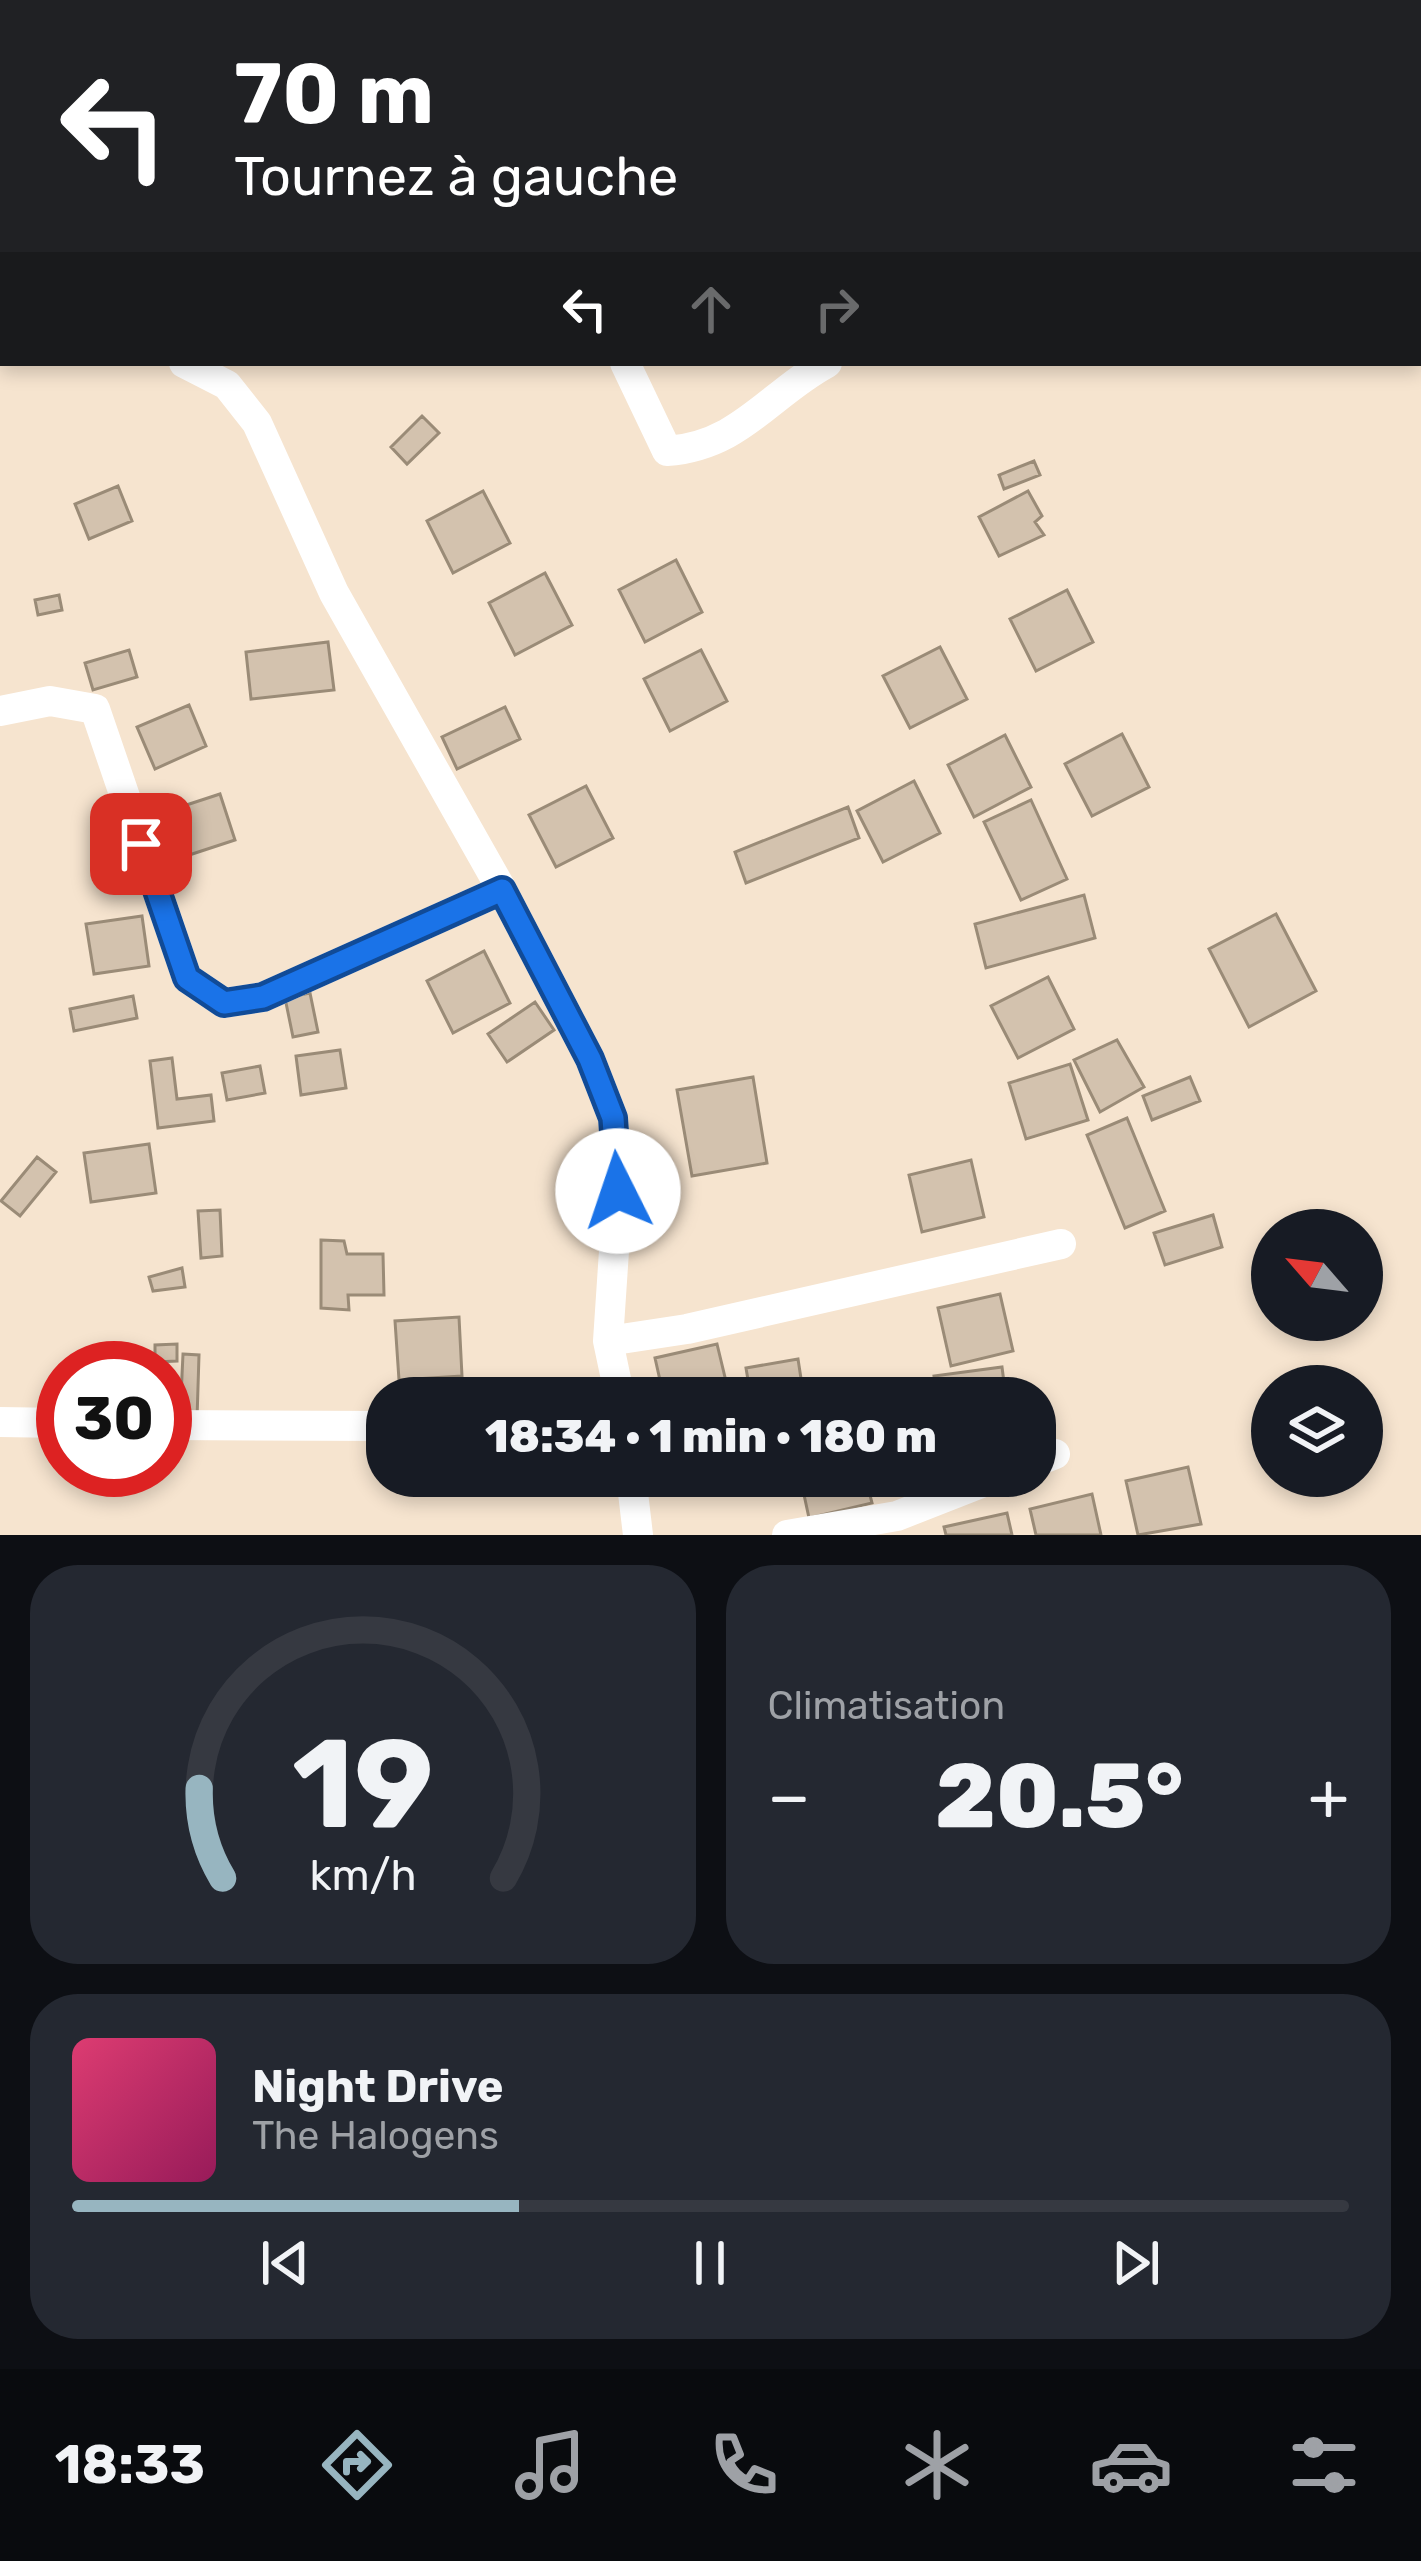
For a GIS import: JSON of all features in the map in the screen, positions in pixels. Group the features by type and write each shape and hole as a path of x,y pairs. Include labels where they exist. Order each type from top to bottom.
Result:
{"street":[{"path":"189,366 226,386 257,422 334,593 502,890 590,1059 613,1118 618,1191 608,1342 616,1377"},
{"path":"626,366 667,451 695,449 758,418 823,366"},
{"path":"0,711 50,701 95,710 187,978 224,1003 263,997 502,890"},
{"path":"608,1342 687,1329 1061,1244"},
{"path":"0,1422 36,1423"},
{"path":"192,1425 366,1426"},
{"path":"633,1497 638,1535"},
{"path":"787,1535 897,1516 945,1497"}],"building":[{"path":"422,416 439,433 407,464 391,447"},
{"path":"1034,461 1040,475 1004,489 999,475"},
{"path":"118,486 132,521 89,539 75,504"},
{"path":"483,491 510,543 453,573 427,521"},
{"path":"1028,491 1042,516 1035,522 1044,535 999,556 979,517"},
{"path":"676,560 702,612 645,642 619,590"},
{"path":"545,573 572,625 515,655 489,603"},
{"path":"1067,590 1093,642 1036,671 1010,619"},
{"path":"59,595 62,610 38,615 35,600"},
{"path":"328,642 334,690 251,699 246,652"},
{"path":"940,647 967,699 910,728 883,676"},
{"path":"129,650 137,677 93,690 85,663"},
{"path":"701,650 727,701 670,731 644,679"},
{"path":"189,705 206,746 155,769 137,727"},
{"path":"505,707 520,739 457,769 442,737"},
{"path":"1122,734 1149,787 1092,816 1065,764"},
{"path":"1005,735 1031,787 974,817 948,765"},
{"path":"914,781 940,833 883,862 857,811"},
{"path":"586,786 613,838 556,867 529,815"},
{"path":"220,794 235,840 183,857 168,811"},
{"path":"1031,800 1067,879 1021,900 984,822"},
{"path":"848,807 859,838 746,883 735,852"},
{"path":"1084,895 1095,938 986,968 975,924"},
{"path":"1276,914 1316,991 1249,1027 1209,949"},
{"path":"142,916 149,966 94,974 86,924"},
{"path":"484,951 510,1003 453,1033 427,981"},
{"path":"1048,977 1074,1029 1018,1058 991,1006"},
{"path":"310,993 318,1032 293,1037 285,998"},
{"path":"133,996 137,1018 74,1031 70,1009"},
{"path":"535,1002 554,1030 507,1062 488,1034"},
{"path":"1117,1040 1144,1087 1100,1112 1074,1060"},
{"path":"340,1050 346,1088 301,1095 296,1056"},
{"path":"172,1058 177,1099 211,1095 214,1121 158,1128 150,1061"},
{"path":"1070,1064 1088,1120 1026,1139 1009,1083"},
{"path":"260,1066 265,1093 227,1100 222,1073"},
{"path":"753,1077 767,1163 692,1176 677,1090"},
{"path":"1190,1077 1200,1101 1152,1120 1143,1096"},
{"path":"1127,1118 1165,1211 1125,1228 1087,1135"},
{"path":"149,1144 156,1193 91,1202 84,1153"},
{"path":"37,1157 56,1172 20,1216 1,1201"},
{"path":"971,1160 984,1217 922,1232 909,1175"},
{"path":"220,1210 222,1256 201,1258 198,1211"},
{"path":"1213,1215 1222,1247 1165,1265 1154,1233"},
{"path":"321,1240 344,1241 347,1254 383,1254 384,1295 348,1295 349,1310 321,1308"},
{"path":"182,1268 185,1287 153,1291 149,1277"},
{"path":"1000,1294 1013,1351 951,1366 938,1308"},
{"path":"459,1317 462,1376 399,1377 395,1321"},
{"path":"717,1344 725,1377 659,1377 655,1358"},
{"path":"192,1355 199,1355 197,1419 192,1419"},
{"path":"798,1359 801,1377 748,1377 746,1368"},
{"path":"1002,1367 1003,1377 934,1377"},
{"path":"1188,1467 1201,1524 1138,1535 1126,1481"},
{"path":"1092,1494 1101,1535 1036,1535 1030,1509"},
{"path":"804,1497 870,1497 872,1503 809,1518"},
{"path":"1007,1513 1012,1535 946,1535 944,1527"}],"route":[{"path":"141,844 187,978 224,1003 263,997 502,890 590,1059 613,1118 618,1191"}]}
